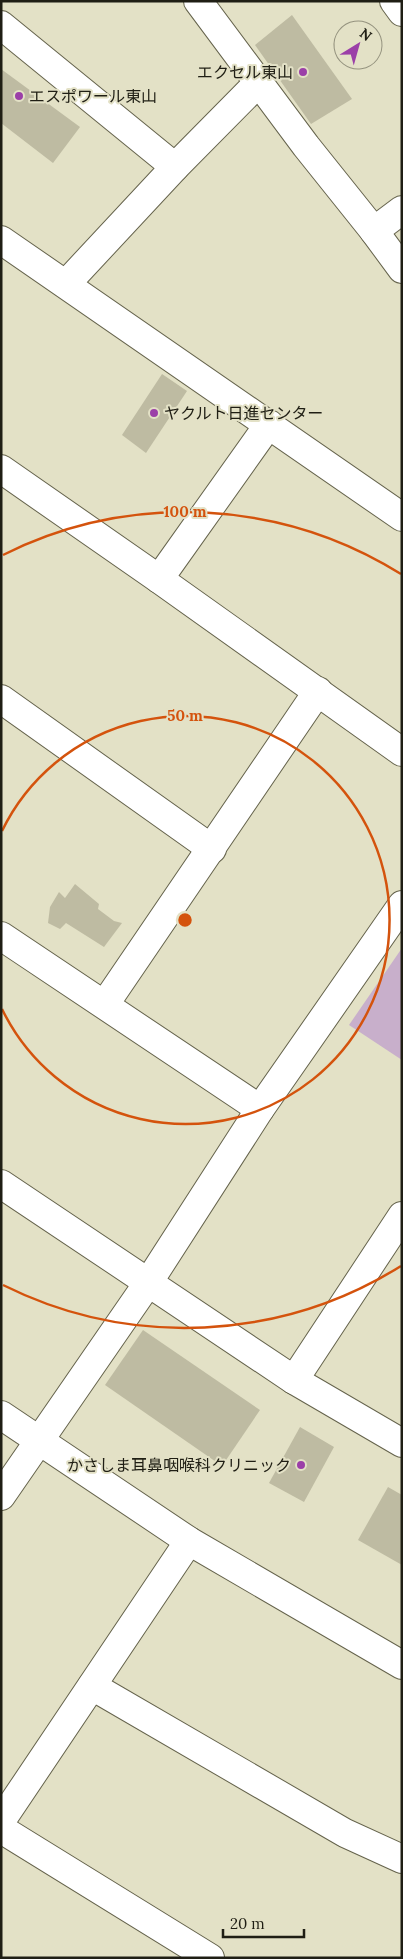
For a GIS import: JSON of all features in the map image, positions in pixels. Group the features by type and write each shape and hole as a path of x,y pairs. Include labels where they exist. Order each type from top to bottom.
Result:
{"street":[{"path":"198,1 258,83 402,269"},
{"path":"394,1 402,12"},
{"path":"1,25 175,167"},
{"path":"66,284 175,167 258,83"},
{"path":"374,231 402,210"},
{"path":"1,240 402,517"},
{"path":"159,579 269,424"},
{"path":"1,469 402,752"},
{"path":"105,1004 318,691"},
{"path":"1,699 212,848"},
{"path":"1,1496 148,1283 260,1109 402,905"},
{"path":"1,936 260,1109"},
{"path":"1,1184 294,1380 402,1443"},
{"path":"294,1380 402,1216"},
{"path":"1,1415 189,1541 402,1666"},
{"path":"1,1821 189,1541"},
{"path":"92,1686 345,1833 402,1858"},
{"path":"1,1830 210,1958"}],"shaded area":[{"path":"402,948 402,1060 349,1025"}],"building":[{"name":"エクセル東山","path":"292,15 352,99 311,124 255,45"},
{"name":"エスポワール東山","path":"1,69 80,127 53,163 1,123"},
{"name":"ヤクルト日進センター","path":"162,374 187,391 146,453 122,435"},
{"path":"75,884 99,904 98,909 114,921 122,923 104,947 66,923 60,929 48,923 50,907 59,892 65,898"},
{"path":"143,1330 260,1410 222,1466 105,1385"},
{"name":"かさしま耳鼻咽喉科クリニック","path":"300,1427 334,1447 304,1502 269,1483"},
{"path":"388,1487 402,1495 402,1565 358,1540"}],"place":[{"name":"エクセル東山","path":"303,72"},
{"name":"エスポワール東山","path":"19,96"},
{"name":"ヤクルト日進センター","path":"154,413"},
{"name":"かさしま耳鼻咽喉科クリニック","path":"301,1465"}]}
